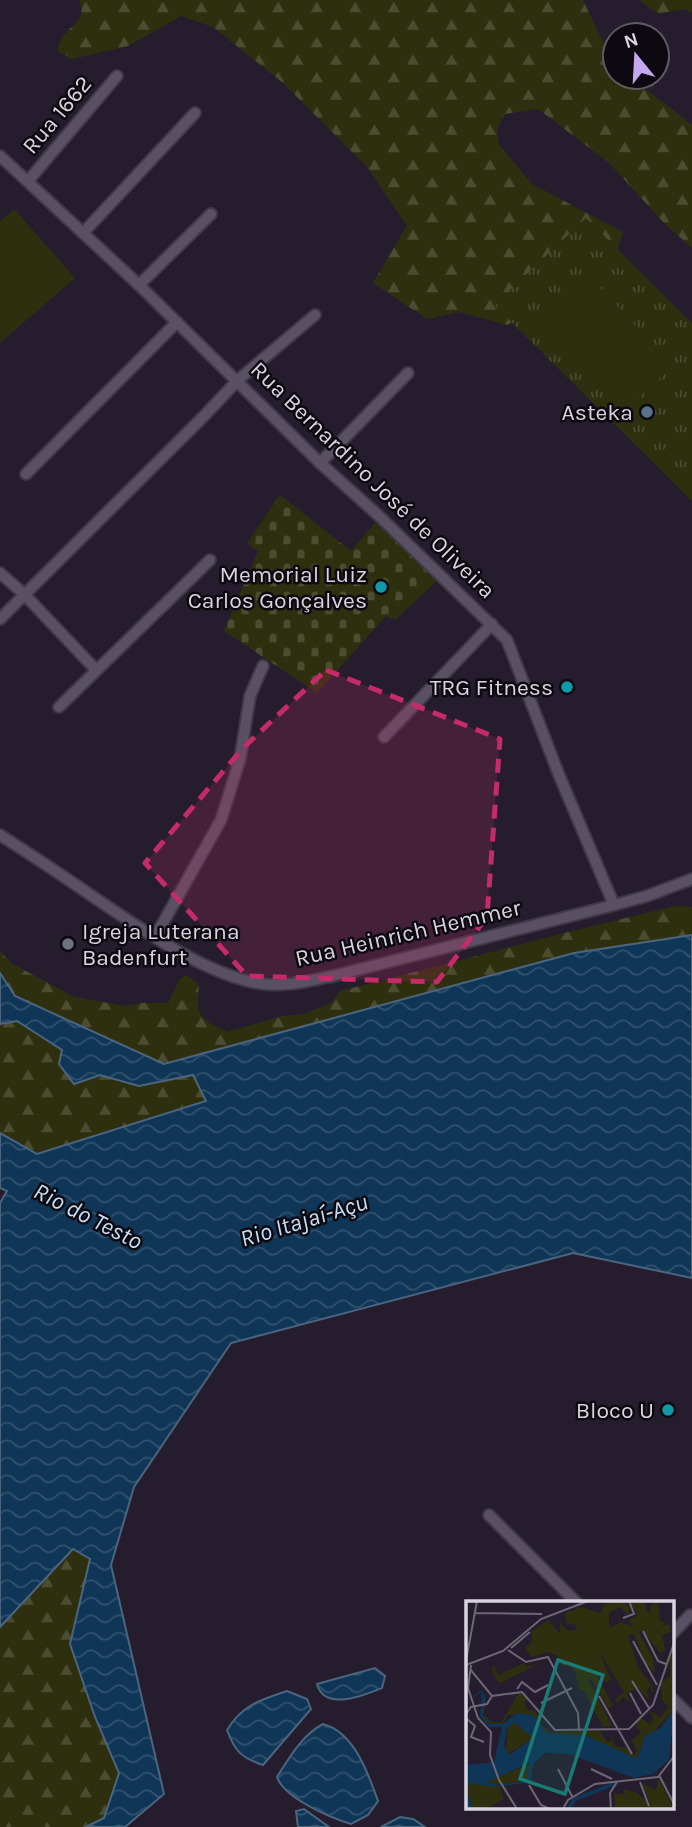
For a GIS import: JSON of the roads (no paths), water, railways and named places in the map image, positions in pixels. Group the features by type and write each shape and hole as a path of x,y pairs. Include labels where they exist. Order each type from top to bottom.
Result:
{"street":[{"name":"Rua 1662","path":"28,181 117,76"},
{"path":"83,233 195,113"},
{"name":"Rua Bernardino José de Oliveira","path":"0,156 139,285 320,463 507,640 559,775 614,905"},
{"path":"139,285 211,214"},
{"path":"0,618 238,380 315,315"},
{"path":"26,474 177,322"},
{"path":"320,463 408,373"},
{"path":"59,707 210,560"},
{"path":"0,573 24,594 96,670"},
{"path":"384,737 492,624"},
{"path":"155,937 221,820 240,759 250,696 262,666"},
{"name":"Rua Heinrich Hemmer","path":"0,835 155,937 214,970 241,980 266,985 333,976 614,905 692,879"},
{"path":"489,1514 575,1601"},
{"path":"674,1632 690,1615"},
{"path":"674,1700 692,1718"}],"water":[{"path":"692,935 692,1278 573,1253 231,1343 134,1487 111,1565 164,1794 125,1827 86,1827 104,1818 119,1773 95,1717 70,1644 90,1559 73,1549 0,1627 0,1203 7,1191 0,1188 0,1133 37,1154 206,1101 193,1075 139,1086 100,1075 74,1084 59,1064 62,1050 17,1021 0,1024 0,973 15,996 164,1064 574,953"},
{"path":"375,1668 385,1676 382,1688 356,1697 328,1697 321,1692 317,1684"},
{"path":"287,1691 307,1699 311,1709 263,1765 244,1757 236,1749 227,1730 245,1709"},
{"path":"323,1724 334,1728 351,1744 364,1766 378,1801 368,1815 351,1824 298,1800 281,1785 277,1777 302,1741"},
{"path":"304,1809 329,1827 298,1827 296,1811"},
{"path":"400,1817 413,1819 425,1827 381,1827"}],"place":[{"name":"Asteka","path":"647,412"},
{"name":"Memorial Luiz Carlos Gonçalves","path":"381,587"},
{"name":"TRG Fitness","path":"567,687"},
{"name":"Igreja Luterana Badenfurt","path":"68,944"},
{"name":"Bloco U","path":"668,1410"}],"water label":[{"name":"Rio do Testo","path":"88,1216"},
{"name":"Rio Itajaí-Açu","path":"304,1220"}]}
